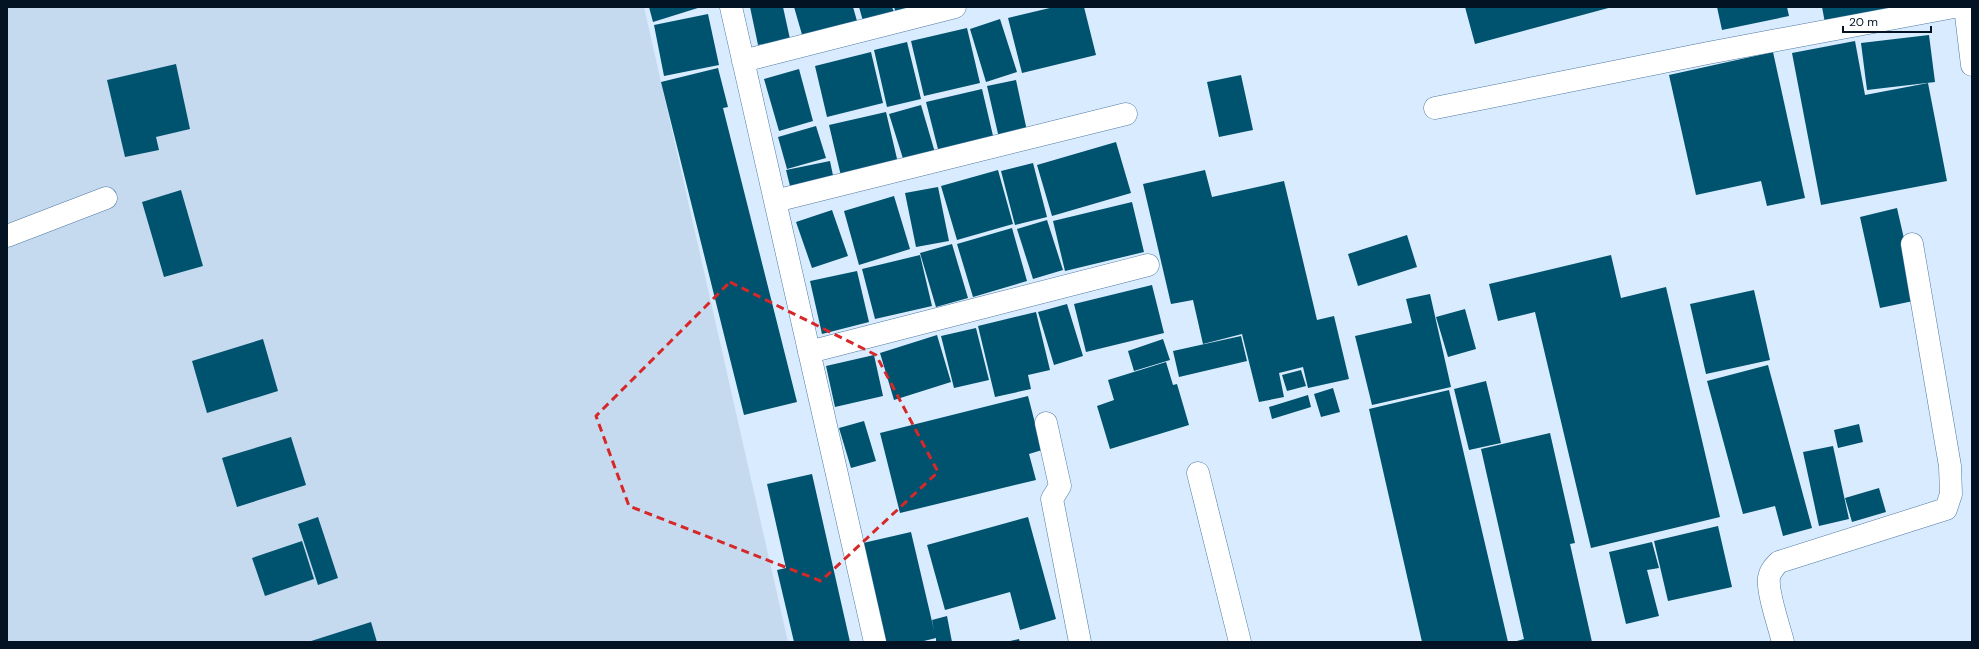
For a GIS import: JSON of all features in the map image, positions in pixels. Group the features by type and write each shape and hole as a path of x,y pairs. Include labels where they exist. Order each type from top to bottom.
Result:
{"street":[{"path":"731,7 875,642"},
{"path":"743,61 955,7"},
{"path":"1435,108 1715,52 1954,7"},
{"path":"1966,7 1972,65"},
{"path":"775,201 1126,114"},
{"path":"7,236 106,198"},
{"path":"1783,642 1770,590 1769,579 1772,569 1779,562 1946,508 1951,494 1950,466 1912,244"},
{"path":"809,352 1148,265"},
{"path":"1046,423 1060,486 1052,499 1080,642"},
{"path":"1198,473 1240,642"}],"highlighted area":[{"path":"730,282 876,355 938,472 821,581 629,506 596,416"}],"shaded area":[{"path":"7,7 644,7 788,642 7,642"}],"building":[{"path":"649,7 701,7 653,22"},
{"path":"750,7 783,7 790,39 758,45"},
{"path":"794,7 853,7 857,21 803,38"},
{"path":"859,7 892,7 894,12 863,21"},
{"path":"894,7 917,7 896,13"},
{"path":"1054,7 1084,7 1096,55 1022,73 1008,18"},
{"path":"1465,7 1612,7 1475,44"},
{"path":"1717,7 1787,7 1789,16 1722,30"},
{"path":"1822,7 1899,7 1825,23"},
{"path":"708,14 719,65 664,76 654,25"},
{"path":"1000,19 1017,72 986,82 970,29"},
{"path":"967,28 980,83 924,96 911,41"},
{"path":"1929,35 1935,82 1867,90 1861,43"},
{"path":"1855,41 1865,95 1928,83 1947,181 1821,205 1792,53"},
{"path":"907,42 921,99 887,107 874,50"},
{"path":"871,52 883,103 827,117 815,66"},
{"path":"1773,52 1805,198 1767,206 1761,181 1696,195 1669,75"},
{"path":"176,64 190,129 156,137 159,150 125,157 107,80"},
{"path":"718,68 728,107 723,108 797,402 744,415 661,82"},
{"path":"799,69 813,121 779,131 764,79"},
{"path":"1241,75 1253,130 1219,137 1207,82"},
{"path":"1016,80 1027,131 999,138 987,86"},
{"path":"982,89 994,140 939,153 926,102"},
{"path":"921,105 936,156 905,165 889,114"},
{"path":"886,112 898,163 841,176 829,125"},
{"path":"816,126 826,158 787,169 778,137"},
{"path":"1116,142 1131,193 1052,216 1037,165"},
{"path":"830,161 835,185 792,194 786,170"},
{"path":"1033,163 1047,217 1015,225 1001,171"},
{"path":"998,170 1013,224 957,240 941,186"},
{"path":"1205,170 1212,197 1284,181 1317,320 1334,316 1349,379 1308,388 1303,367 1279,373 1284,397 1259,402 1242,334 1203,344 1193,300 1171,304 1143,184"},
{"path":"938,187 949,241 916,247 905,193"},
{"path":"181,190 203,266 164,277 142,202"},
{"path":"894,196 910,249 859,265 844,211"},
{"path":"1132,202 1144,252 1065,271 1053,221"},
{"path":"1897,208 1918,300 1880,308 1860,217"},
{"path":"832,210 848,256 812,268 796,222"},
{"path":"1047,220 1063,270 1033,279 1017,229"},
{"path":"1012,228 1027,281 973,297 957,244"},
{"path":"1407,235 1417,267 1358,286 1348,254"},
{"path":"952,244 968,298 936,307 920,253"},
{"path":"920,255 932,306 875,319 862,269"},
{"path":"1611,255 1621,298 1666,287 1720,517 1591,548 1535,312 1498,321 1489,284"},
{"path":"857,271 869,322 822,334 810,281"},
{"path":"1152,285 1164,333 1086,352 1074,304"},
{"path":"1754,290 1770,360 1706,374 1690,304"},
{"path":"1430,294 1451,387 1372,405 1355,336 1412,323 1406,299"},
{"path":"1067,304 1083,356 1054,365 1038,312"},
{"path":"1465,309 1476,349 1448,357 1436,317"},
{"path":"1036,312 1050,370 1028,375 1031,389 995,397 978,326"},
{"path":"976,328 989,380 954,388 941,336"},
{"path":"937,335 951,382 894,400 880,353"},
{"path":"1241,336 1247,361 1179,377 1173,351"},
{"path":"263,339 278,391 207,413 192,361"},
{"path":"1163,339 1170,360 1134,371 1128,351"},
{"path":"874,355 883,396 835,407 826,366"},
{"path":"1166,362 1173,385 1177,384 1189,425 1110,449 1097,406 1114,400 1108,380"},
{"path":"1768,365 1812,528 1783,536 1775,506 1743,514 1707,381"},
{"path":"1301,370 1306,386 1287,391 1282,375"},
{"path":"1486,381 1501,443 1469,450 1454,389"},
{"path":"1333,388 1340,412 1321,417 1314,394"},
{"path":"1449,390 1508,642 1422,642 1369,409"},
{"path":"1308,395 1311,407 1272,419 1269,407"},
{"path":"1028,396 1042,450 1029,454 1036,480 900,513 880,433"},
{"path":"864,421 876,461 851,468 839,428"},
{"path":"1859,424 1863,442 1838,448 1834,430"},
{"path":"1550,433 1575,543 1570,544 1592,642 1513,642 1524,639 1481,449"},
{"path":"291,437 306,485 237,507 222,458"},
{"path":"1833,446 1849,519 1819,526 1803,452"},
{"path":"812,474 850,642 794,642 777,570 786,568 767,484"},
{"path":"1879,488 1886,512 1852,522 1845,498"},
{"path":"318,517 338,578 318,585 298,524"},
{"path":"1028,517 1056,619 1020,630 1010,592 945,610 927,545"},
{"path":"1718,526 1732,587 1668,601 1654,541"},
{"path":"911,532 934,630 932,620 947,616 952,642 936,642 936,638 920,642 886,642 863,543"},
{"path":"302,541 314,579 265,596 252,558"},
{"path":"1652,542 1659,568 1647,570 1659,616 1626,624 1609,552"},
{"path":"371,622 377,642 308,642"},
{"path":"1019,639 1020,642 1010,642 1010,641"}]}
